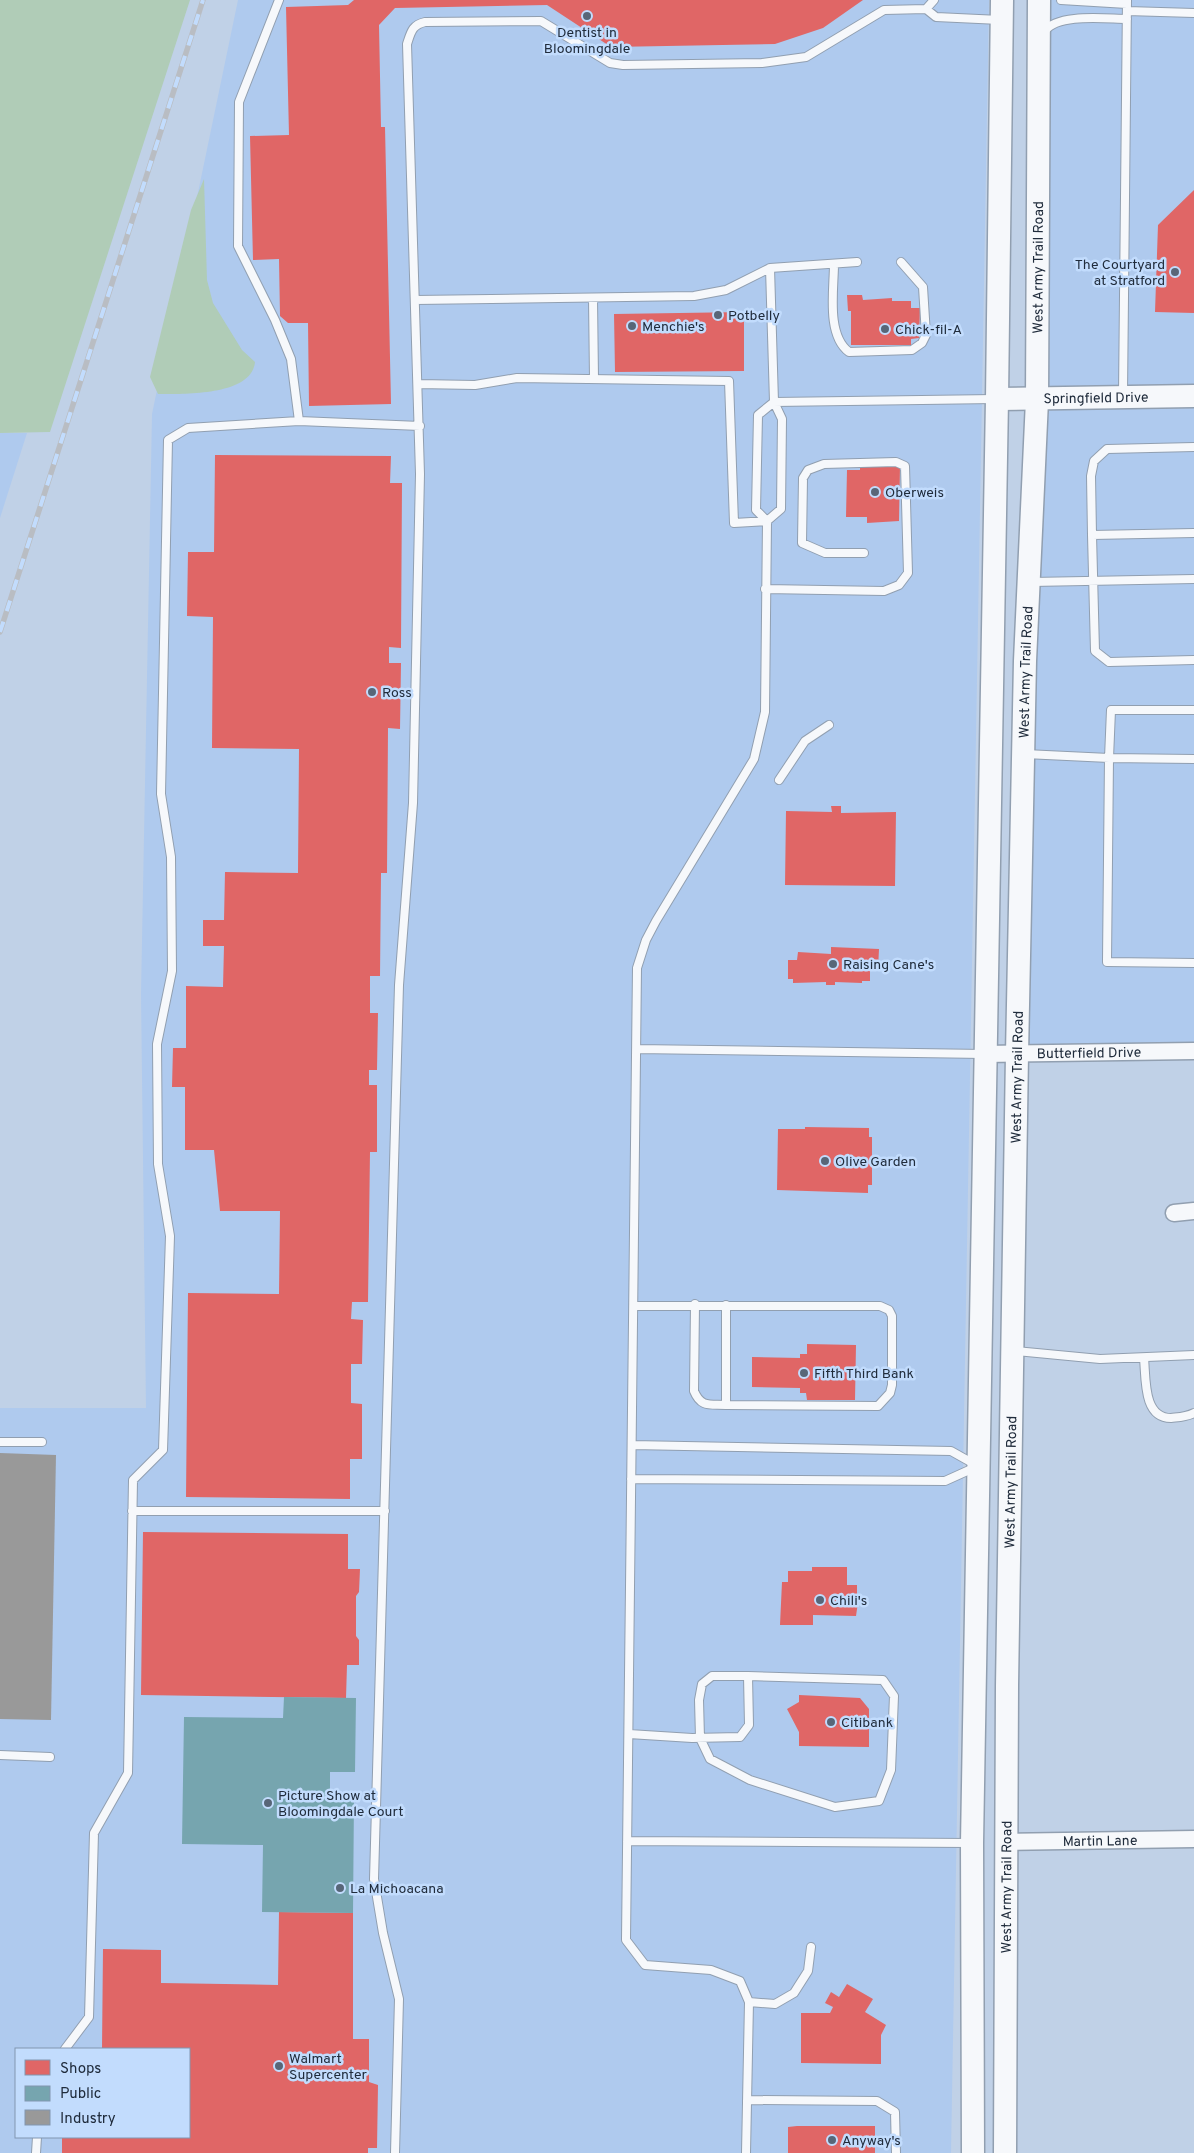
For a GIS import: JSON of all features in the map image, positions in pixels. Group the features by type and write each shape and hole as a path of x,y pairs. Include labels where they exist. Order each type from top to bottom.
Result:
{"main road":[{"name":"West Army Trail Road","path":"1005,2153 1005,1880 1017,1054 1023,753 1037,400 1039,0"},
{"path":"973,2153 972,1843 1002,10"},
{"name":"Springfield Drive","path":"997,399 1037,400 1194,396"},
{"path":"978,1466 1011,1468"},
{"path":"972,1843 1005,1880"}],"street":[{"name":"Butterfield Drive","path":"984,1054 1194,1051"},
{"path":"1174,1213 1194,1211"},
{"name":"Martin Lane","path":"1006,1842 1194,1839"}],"lane":[{"path":"279,0 239,102 238,246 275,320 291,359 299,421"},
{"path":"926,9 934,0"},
{"path":"1061,0 1127,8 1194,13"},
{"path":"1039,39 1049,25 1063,20 1127,8"},
{"path":"1123,397 1127,8"},
{"path":"395,2153 399,1999 383,1932 374,1879 399,985 413,803 420,426 407,44 411,29 416,24 425,22 541,21 610,63 623,65 762,62 806,57 884,10 926,9 936,17 1002,10"},
{"path":"415,300 694,296 726,290 770,268 857,262"},
{"path":"834,264 835,324 841,346 849,352 912,350 922,343 926,335 923,287 901,262"},
{"path":"418,384 475,385 517,378 729,380 734,522 767,521 781,510 782,419 774,402 770,268"},
{"path":"593,298 594,379"},
{"path":"746,2153 749,2002 740,1981 711,1970 645,1965 626,1940 637,968 646,940 754,759 765,712 767,521 756,510 758,414 774,402 997,399"},
{"path":"66,2048 89,2017 94,1833 128,1773 132,1480 163,1450 170,1236 158,1164 157,1044 172,971 171,857 161,794 168,440 188,428 299,421 420,426"},
{"path":"1194,448 1107,449 1094,461 1091,476 1095,651 1109,662 1194,660"},
{"path":"765,589 884,591 899,585 908,572 905,466 896,462 824,464 808,470 803,478 802,543 825,553 864,553"},
{"path":"1092,535 1194,533"},
{"path":"1029,582 1194,579"},
{"path":"1194,710 1111,710 1107,962 1194,963"},
{"path":"779,780 805,741 829,725"},
{"path":"1023,753 1109,758 1194,759"},
{"path":"636,1049 984,1054"},
{"path":"634,1306 694,1304 880,1306 889,1310 892,1316 892,1385 890,1393 878,1406 704,1404 700,1402 694,1391 694,1304"},
{"path":"726,1305 726,1405"},
{"path":"1013,1351 1100,1359 1194,1355"},
{"path":"1144,1358 1150,1406 1155,1412 1159,1416 1166,1418 1186,1417 1194,1413"},
{"path":"0,1442 42,1442"},
{"path":"632,1445 951,1451 978,1466"},
{"path":"631,1479 945,1481 978,1466"},
{"path":"132,1511 385,1511"},
{"path":"712,1676 748,1676 883,1680 894,1696 891,1770 879,1801 835,1807 750,1780 710,1759 700,1738 699,1700 702,1684 712,1676"},
{"path":"629,1734 700,1738 740,1737 749,1725 748,1676"},
{"path":"0,1756 50,1757"},
{"path":"627,1841 972,1843"},
{"path":"749,2002 775,2004 794,1993 808,1971 811,1947"},
{"path":"747,2100 877,2102 895,2112 896,2153"},
{"path":"36,2153 37,2138"}],"shaded area":[{"path":"238,0 989,0 951,2153 0,2153 0,1408 146,1408 141,994 152,414"},
{"path":"1045,0 1194,0 1194,388 1043,390"},
{"path":"1194,402 1194,1043 1025,1046 1041,406"},
{"path":"0,433 27,433 0,518"}],"green space":[{"path":"0,0 190,0 50,432 0,433"},
{"path":"204,179 207,280 213,303 242,350 255,362 251,373 242,381 230,387 199,393 158,394 150,377 191,210"}],"building: Shops":[{"path":"354,0 863,0 823,28 775,44 611,47 547,5 395,8 379,25 381,127 385,127 391,404 309,406 308,323 288,323 280,316 279,259 253,260 250,136 289,135 286,7 348,5"},
{"name":"The Courtyard at Stratford","path":"1194,190 1194,313 1155,312 1158,225"},
{"name":"Chick-fil-A","path":"847,295 862,295 863,300 892,298 892,301 911,301 911,308 920,308 919,338 911,339 911,345 851,345 851,311 848,311"},
{"path":"744,312 744,371 615,372 614,314"},
{"path":"215,455 391,456 390,483 402,483 401,648 389,647 389,663 401,663 400,729 388,728 387,873 381,873 380,976 370,976 370,1013 378,1013 377,1070 369,1070 369,1085 377,1085 377,1152 370,1152 368,1302 352,1302 351,1319 363,1320 362,1364 351,1364 351,1403 362,1404 362,1459 350,1459 350,1499 186,1497 188,1293 279,1294 280,1211 220,1211 214,1150 185,1150 185,1087 172,1087 173,1048 186,1048 186,986 223,987 224,946 203,946 203,920 224,920 225,872 298,873 299,749 212,748 213,617 187,616 188,552 214,552"},
{"path":"860,464 900,466 899,521 867,523 867,517 846,517 847,470 860,470"},
{"path":"831,806 841,806 841,813 896,812 895,886 785,885 786,811 832,812"},
{"name":"Raising Cane's","path":"831,947 879,949 878,969 870,969 870,981 862,981 862,983 835,982 835,985 826,985 826,982 793,983 793,979 788,979 788,960 797,960 798,952 831,954"},
{"name":"Olive Garden","path":"805,1127 869,1128 869,1137 872,1137 872,1185 868,1185 868,1193 777,1190 778,1129 805,1129"},
{"name":"Fifth Third Bank","path":"807,1344 856,1345 855,1400 807,1400 806,1393 800,1393 800,1388 752,1387 752,1357 800,1358 800,1354 807,1354"},
{"path":"143,1532 348,1534 348,1569 360,1569 359,1592 356,1596 356,1636 359,1640 359,1665 347,1665 346,1698 141,1695"},
{"name":"Chili's","path":"812,1567 847,1567 847,1585 857,1585 857,1595 859,1595 856,1616 813,1615 813,1625 780,1625 782,1582 788,1582 788,1571 812,1571"},
{"name":"Citibank","path":"799,1695 860,1698 869,1709 869,1747 799,1746 799,1732 787,1709 799,1702"},
{"name":"Walmart Supercenter","path":"279,1912 353,1913 353,2039 369,2039 369,2082 378,2085 377,2148 368,2148 368,2153 62,2153 62,2138 190,2138 190,2048 102,2048 103,1949 161,1950 161,1983 278,1985"},
{"path":"847,1984 873,1999 865,2012 886,2025 881,2035 881,2064 801,2063 801,2013 830,2013 833,2007 825,2003 831,1992 839,1997"},
{"name":"Anyway's","path":"875,2126 875,2153 788,2153 788,2127"}],"building: Public":[{"name":"Picture Show at Bloomingdale Court","path":"284,1697 356,1698 355,1772 330,1772 330,1796 354,1796 353,1913 262,1912 263,1845 182,1844 184,1717 283,1718"}],"building: Industry":[{"path":"0,1453 56,1455 51,1720 0,1719"}],"railway":[{"path":"0,632 203,0"}],"place":[{"name":"Dentist in Bloomingdale","path":"587,16"},
{"name":"The Courtyard at Stratford","path":"1175,272"},
{"name":"Potbelly","path":"718,315"},
{"name":"Menchie's","path":"632,326"},
{"name":"Chick-fil-A","path":"885,329"},
{"name":"Oberweis","path":"875,492"},
{"name":"Ross","path":"372,692"},
{"name":"Raising Cane's","path":"833,964"},
{"name":"Olive Garden","path":"825,1161"},
{"name":"Fifth Third Bank","path":"804,1373"},
{"name":"Chili's","path":"820,1600"},
{"name":"Citibank","path":"831,1722"},
{"name":"Picture Show at Bloomingdale Court","path":"268,1803"},
{"name":"La Michoacana","path":"340,1888"},
{"name":"Walmart Supercenter","path":"279,2066"},
{"name":"Anyway's","path":"832,2140"}]}
